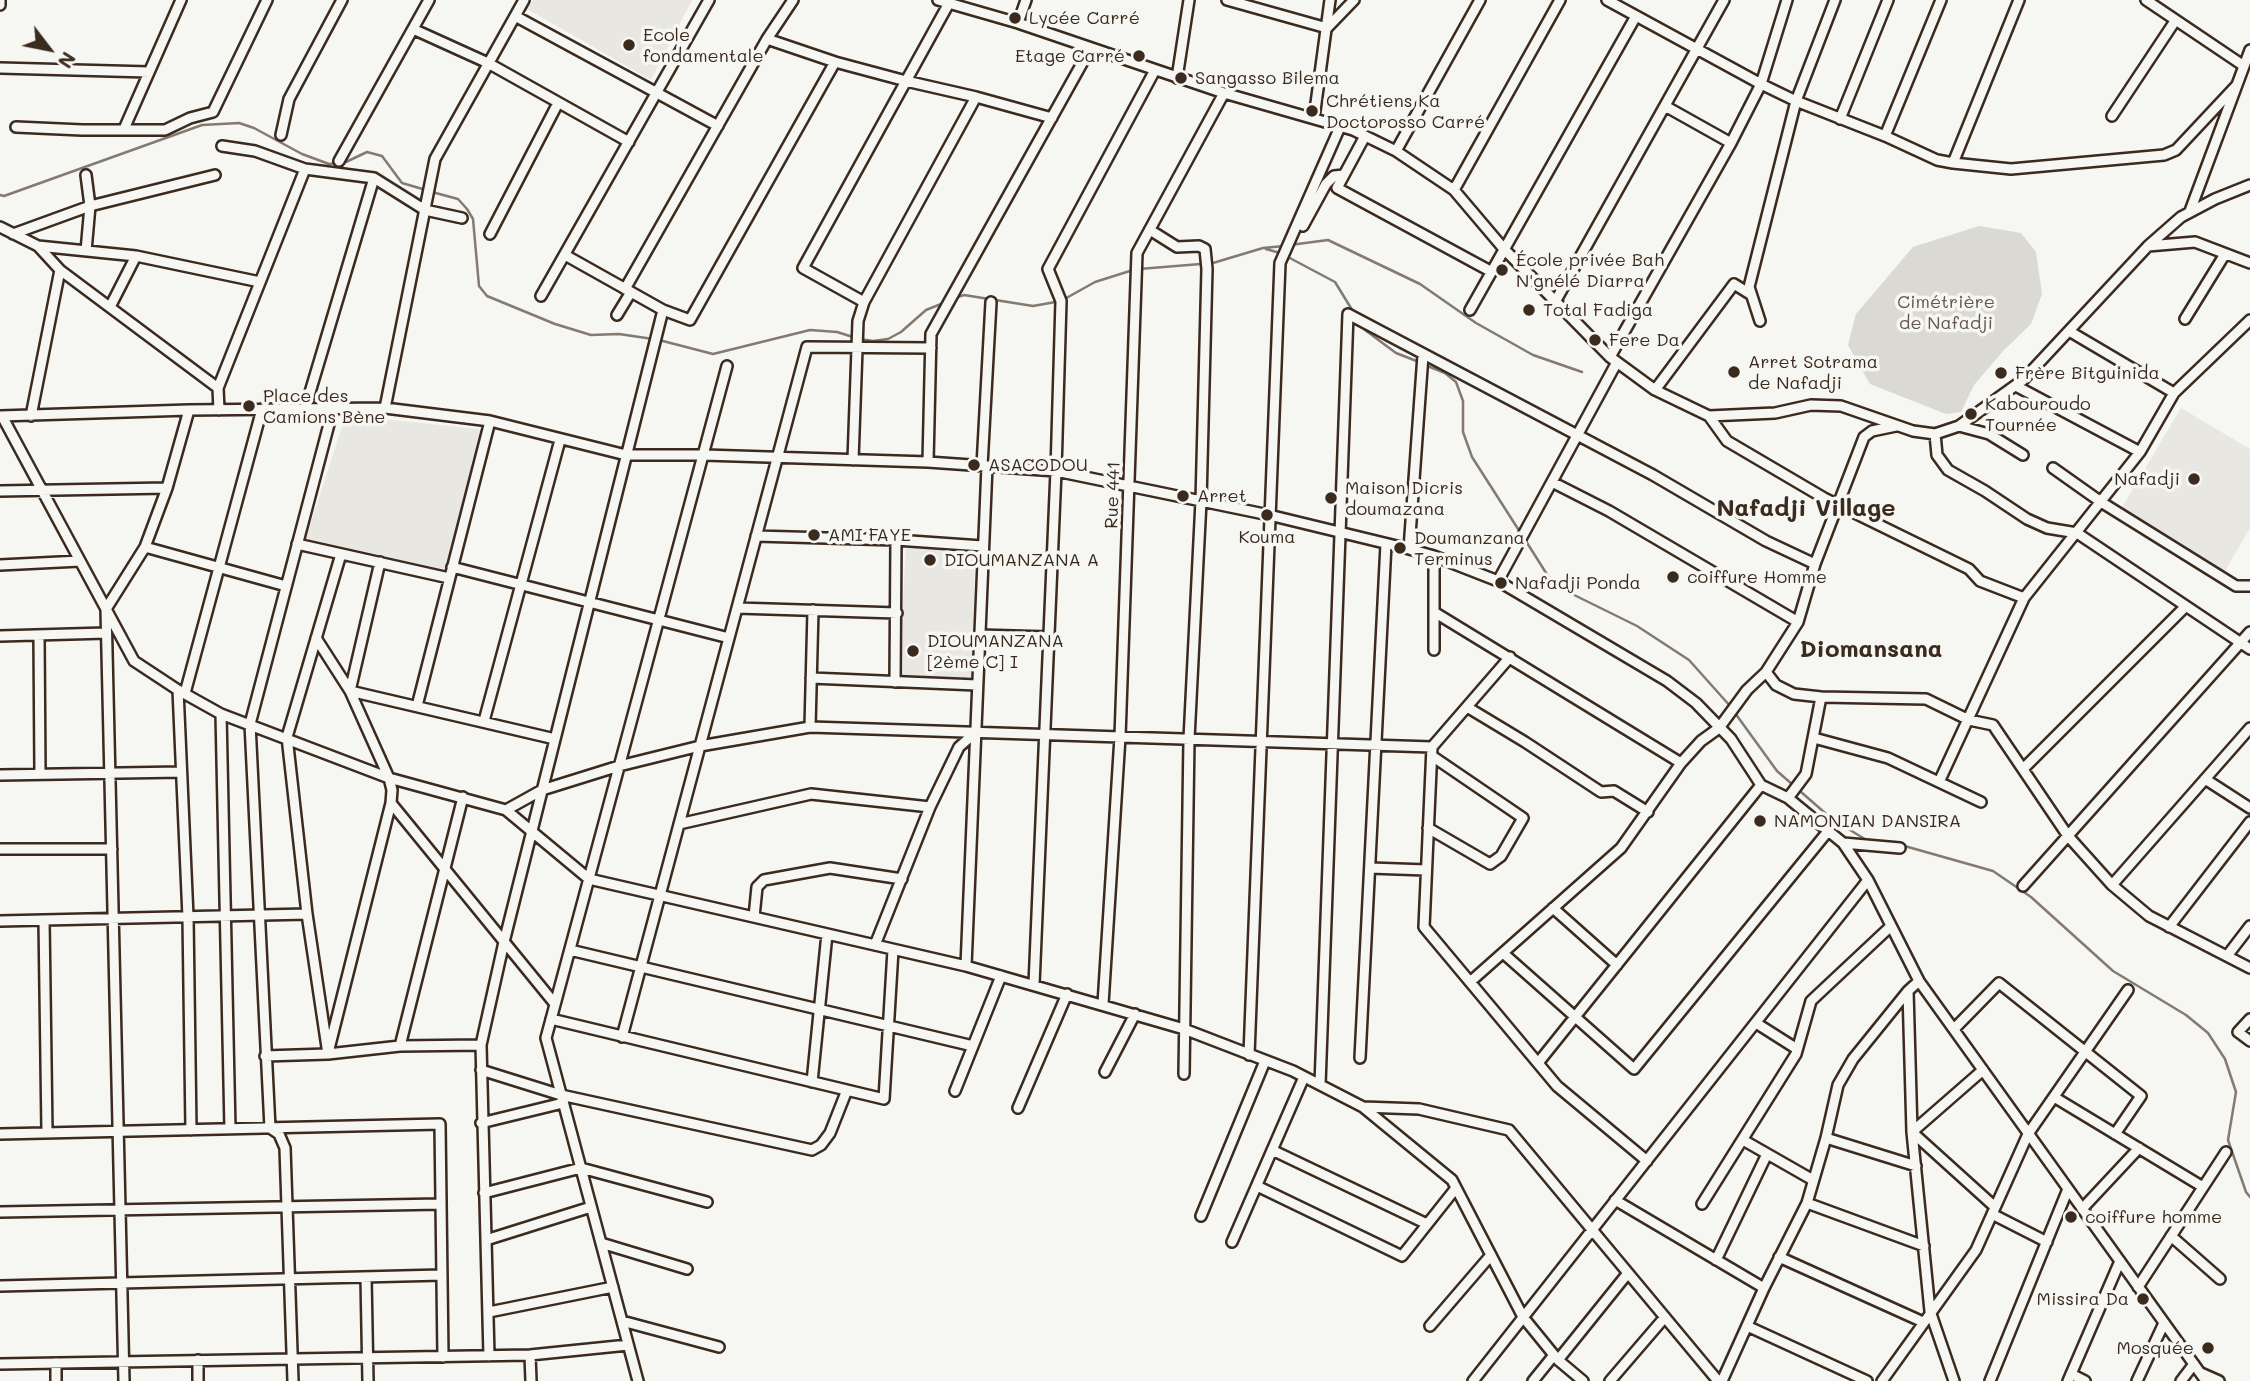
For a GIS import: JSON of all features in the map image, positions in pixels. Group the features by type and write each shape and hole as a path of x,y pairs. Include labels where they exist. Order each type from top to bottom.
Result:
{"street":[{"path":"124,129 181,0"},
{"path":"16,127 165,130 190,118 213,112 267,0"},
{"path":"281,135 289,99 342,0"},
{"path":"339,161 429,0"},
{"path":"385,408 435,159 524,0"},
{"path":"541,296 709,0"},
{"path":"617,315 628,290 718,127 793,0"},
{"path":"938,0 1018,23 1224,93 1314,118 1365,136 1396,151 1454,190 1504,249 1613,360 1655,390 1709,416 1775,413 1811,405 1841,406 1913,431 1935,433 1959,426 2016,386 2148,246 2190,211 2250,185"},
{"path":"1018,23 1026,0"},
{"path":"1177,78 1189,0"},
{"path":"1227,0 1256,5 1327,28"},
{"path":"1314,118 1330,0"},
{"path":"1327,28 1354,0"},
{"path":"1396,151 1480,0"},
{"path":"1454,190 1560,0"},
{"path":"1607,0 1796,101 1937,160 1953,163 2011,169 2164,155 2176,150 2236,86"},
{"path":"1555,302 1724,0"},
{"path":"1498,581 1578,436 1613,360 1761,84 1787,0"},
{"path":"1760,321 1749,287 1796,101 1835,0"},
{"path":"1840,120 1888,0"},
{"path":"1885,136 1941,0"},
{"path":"1953,163 2019,0"},
{"path":"2146,0 2244,66"},
{"path":"864,302 803,268 949,3"},
{"path":"515,16 718,127"},
{"path":"1470,310 1636,16"},
{"path":"2112,116 2175,21"},
{"path":"413,29 488,63 629,142"},
{"path":"767,40 906,82 976,97 1052,118"},
{"path":"928,462 932,334 1090,49"},
{"path":"2190,211 2250,50"},
{"path":"565,255 663,310 690,320 835,62"},
{"path":"0,68 149,72"},
{"path":"1034,985 1061,301 1048,269 1156,70"},
{"name":"Rue 441","path":"1103,1004 1120,737 1137,253 1224,93"},
{"path":"853,460 858,321 864,302 976,97"},
{"path":"490,234 558,103"},
{"path":"1665,106 1731,143"},
{"path":"1249,1055 1259,741 1280,263 1340,127"},
{"path":"1365,136 1337,188 1492,272"},
{"path":"222,146 255,151 305,169 374,178 425,210 462,218"},
{"path":"219,410 218,388 305,169"},
{"path":"13,234 90,206 215,174"},
{"path":"86,175 90,206 86,251"},
{"path":"1303,226 1326,184 1334,176 1344,175"},
{"path":"305,409 374,178"},
{"path":"0,227 38,246 136,256 260,282"},
{"path":"1150,230 1177,247 1199,246 1205,249 1207,269 1201,501 1189,739 1184,1074"},
{"path":"2148,246 2195,242 2250,262"},
{"path":"38,246 60,271 218,388"},
{"path":"2185,319 2225,254"},
{"path":"110,307 136,256"},
{"path":"31,416 60,271"},
{"path":"1655,390 1734,284 1750,295"},
{"path":"966,965 991,302"},
{"path":"489,1356 481,1045 504,942 663,310"},
{"path":"1320,1085 1348,314 1653,475 1766,541 1815,564"},
{"path":"1940,782 2024,598 2140,452 2174,393 2250,320"},
{"path":"2069,331 2174,393"},
{"path":"622,1037 807,347 931,348"},
{"path":"1409,549 1423,355"},
{"path":"638,1381 546,1038 727,366"},
{"path":"2016,386 2140,452"},
{"path":"1583,1381 1556,1357 1523,1317 1452,1180 1363,1107 1304,1077 1184,1029 966,965 589,879 506,810 389,778 221,714 182,692 134,661 1,416 385,408 490,421 626,455 928,462 1056,471 1269,515 1434,555 1498,581 1667,681 1696,703 1731,739 1761,785 1788,798 1843,843 1868,880 1919,981 2206,1381"},
{"path":"191,1129 188,917 181,772 182,692 262,409"},
{"path":"293,1381 288,1207 283,1139 270,1128 265,1056 250,724 332,409"},
{"path":"124,1381 106,609 145,547 167,488 189,410"},
{"path":"1709,416 1727,441 1824,498 1969,569 1980,581 2024,598"},
{"path":"416,706 490,421"},
{"path":"1470,982 1621,848 1681,763 1700,741 1719,728 1747,690 1766,672 1798,622 1815,564 1864,437 1872,431 1898,426"},
{"path":"1959,426 1990,434 2023,455"},
{"path":"1935,433 1937,456 1948,470 1985,491 2026,520 2046,528 2077,533 2250,649"},
{"path":"484,721 560,440"},
{"path":"2053,468 2101,502 2236,586 2250,586"},
{"path":"1552,482 1609,511 1798,622"},
{"path":"0,491 167,488"},
{"path":"756,536 896,540 982,546"},
{"path":"895,682 896,540"},
{"path":"297,544 449,578"},
{"path":"1360,1058 1386,544"},
{"path":"145,547 286,586"},
{"path":"328,1054 307,914 287,737 341,554"},
{"path":"1434,555 1434,650"},
{"path":"0,565 80,561"},
{"path":"350,691 380,562"},
{"path":"452,567 729,638"},
{"path":"2023,769 2186,606"},
{"path":"737,608 897,613"},
{"path":"810,727 813,610"},
{"path":"1434,612 1681,763"},
{"path":"2023,887 2250,632"},
{"path":"0,636 106,633"},
{"path":"39,635 40,774"},
{"path":"979,635 1049,637"},
{"path":"316,638 350,691 389,778 391,803 328,1054"},
{"path":"1510,657 1432,751 1423,927 1558,1086 1647,1161"},
{"path":"1766,672 1776,685 1794,694 1926,699 1969,720 1993,725 2068,836 2112,885 2149,916 2250,968"},
{"path":"811,678 977,685"},
{"path":"350,691 555,739"},
{"path":"1788,798 1806,774 1821,697"},
{"path":"1467,707 1525,741 1601,792 1614,791 1648,812"},
{"path":"221,714 227,916 229,1129"},
{"path":"506,810 542,790 619,766 700,746 810,727 1332,743 1432,751 1523,818 1501,856 1490,864 1428,828"},
{"path":"2112,885 2250,728"},
{"path":"875,945 930,807 959,747 976,732"},
{"path":"1814,738 1888,758 1981,802"},
{"path":"0,775 181,772"},
{"path":"2205,779 2250,808"},
{"path":"1538,1063 1761,785"},
{"path":"679,824 811,794 930,807"},
{"path":"400,1046 463,797"},
{"path":"391,803 555,1004"},
{"path":"2169,927 2250,822"},
{"path":"1503,953 1634,1069 1829,830"},
{"path":"1843,843 1900,848"},
{"path":"0,849 111,849"},
{"path":"1370,868 1426,870"},
{"path":"754,917 757,887 764,880 830,869 902,879"},
{"path":"1473,1381 1868,880"},
{"path":"1553,908 1617,965"},
{"path":"0,921 307,914"},
{"path":"44,920 47,1132"},
{"path":"1702,1204 1796,1055 1811,1001 1892,926"},
{"path":"2227,956 2250,926"},
{"path":"812,1082 827,934"},
{"path":"570,950 973,1046"},
{"path":"551,1019 884,1099 893,950"},
{"path":"955,1091 1001,976"},
{"path":"1363,1107 1419,1109 1505,1127 1720,1381 1807,1203 1838,1085 1853,1059 1919,981"},
{"path":"1954,1030 1999,983 2141,1096 2115,1134"},
{"path":"1882,1381 1976,1250 2028,1134 2128,990"},
{"path":"1909,991 1912,1132 1930,1311 1954,1381"},
{"path":"1018,1108 1067,994"},
{"path":"1105,1072 1135,1014"},
{"path":"2250,1019 2238,1032 2250,1041"},
{"path":"1756,1023 1797,1049"},
{"path":"265,1056 328,1054 400,1046 481,1045"},
{"path":"1201,1216 1265,1061"},
{"path":"481,1070 562,1099 812,1150 821,1145 830,1133 846,1090"},
{"path":"1912,1132 1983,1070"},
{"path":"1232,1242 1304,1077"},
{"path":"2054,1097 2203,1186"},
{"path":"481,1123 562,1099"},
{"path":"0,1134 440,1124 443,1357"},
{"path":"1912,1132 1994,1210 2047,1242"},
{"path":"1826,1138 1916,1166"},
{"path":"1743,1140 1813,1180"},
{"path":"2082,1209 2139,1148"},
{"path":"1272,1150 1427,1224"},
{"path":"2138,1287 2226,1152"},
{"path":"1716,1260 1767,1154"},
{"path":"484,1193 581,1168 707,1202"},
{"path":"1256,1185 1402,1256 1456,1188"},
{"path":"1990,1381 2068,1189"},
{"path":"1615,1200 1764,1288"},
{"path":"1807,1203 1924,1246"},
{"path":"0,1212 441,1204"},
{"path":"486,1240 591,1207"},
{"path":"2171,1236 2220,1279"},
{"path":"601,1243 687,1269"},
{"path":"1430,1326 1491,1255"},
{"path":"1779,1257 1923,1322"},
{"path":"2085,1381 2069,1378 2120,1261"},
{"path":"1533,1381 1628,1273"},
{"path":"0,1286 442,1275"},
{"path":"366,1277 368,1381"},
{"path":"489,1312 613,1287"},
{"path":"1610,1381 1665,1317"},
{"path":"622,1321 719,1347"},
{"path":"2137,1381 2164,1323"},
{"path":"1747,1326 1867,1381"},
{"path":"0,1364 530,1356 628,1345"},
{"path":"530,1356 530,1381"},
{"path":"198,1360 198,1381"},
{"path":"56,1363 56,1381"},
{"path":"2181,1381 2196,1368"},
{"path":"2196,1368 2220,1381"}],"shaded area":[{"name":"Ecole fondamentale","path":"533,0 692,0 651,80 527,9"},
{"name":"Nafadji","path":"2181,408 2250,449 2250,528 2225,571 2121,509"},
{"path":"346,415 487,430 449,572 305,540"},
{"path":"906,546 975,550 972,679 899,676"}],"green space":[{"name":"Cimétrière de Nafadji","path":"1979,226 2021,233 2036,252 2042,294 2031,324 1974,385 1961,412 1946,414 1870,384 1848,345 1856,314 1913,247"}],"waterway":[{"path":"0,195 4,196 202,125 239,123 329,164 346,162 367,152 382,156 402,183 426,190"},
{"path":"432,192 458,199 473,219 479,286 487,296 555,324 591,335 619,334 653,339"},
{"path":"1290,245 1328,240 1420,284 1476,323 1533,355 1582,372"},
{"path":"1139,269 1213,263 1263,248 1284,246"},
{"path":"1266,249 1280,253"},
{"path":"1286,256 1335,282 1354,313"},
{"path":"955,298 964,295 1033,306 1061,301 1095,282 1133,270"},
{"path":"860,339 888,339 901,332 926,310 946,302"},
{"path":"1361,324 1396,353 1419,362"},
{"path":"659,340 713,354 810,330 837,332 853,337"},
{"path":"1425,365 1445,373 1456,382 1463,401 1463,432 1472,457 1520,532"},
{"path":"1524,538 1548,576 1560,588 1637,626 1689,660 1731,707"},
{"path":"1735,713 1777,771 1832,819 1868,841 1874,841"},
{"path":"1901,845 1993,871 2031,897 2113,971 2186,1015 2208,1033 2225,1059 2236,1092 2228,1140 2250,1197"}],"place":[{"name":"Lycée Carré","path":"1015,18"},
{"name":"Ecole fondamentale","path":"629,45"},
{"name":"Etage Carré","path":"1139,56"},
{"name":"Sangasso Bilema","path":"1181,78"},
{"name":"Chrétiens Ka Doctorosso Carré","path":"1312,111"},
{"name":"École privée Bah N'gnélé Diarra","path":"1502,270"},
{"name":"Total Fadiga","path":"1529,310"},
{"name":"Fere Da","path":"1595,340"},
{"name":"Arret Sotrama de Nafadji","path":"1734,372"},
{"name":"Frère Bitguinida","path":"2001,373"},
{"name":"Place des Camions Bène","path":"249,406"},
{"name":"Kabouroudo Tournée","path":"1971,414"},
{"name":"ASACODOU","path":"974,465"},
{"name":"Nafadji","path":"2194,479"},
{"name":"Arret","path":"1183,496"},
{"name":"Maison Dicris doumazana","path":"1331,498"},
{"name":"Kouma","path":"1267,515"},
{"name":"AMI FAYE","path":"814,535"},
{"name":"Doumanzana Terminus","path":"1400,548"},
{"name":"DIOUMANZANA A","path":"930,560"},
{"name":"coiffure Homme","path":"1673,577"},
{"name":"Nafadji Ponda","path":"1501,583"},
{"name":"DIOUMANZANA [2ème C] I","path":"913,651"},
{"name":"NAMONIAN DANSIRA","path":"1760,821"},
{"name":"coiffure homme","path":"2071,1217"},
{"name":"Missira Da","path":"2143,1299"},
{"name":"Mosquée","path":"2208,1348"}],"district":[{"name":"Nafadji Village","path":"1806,509"},
{"name":"Diomansana","path":"1871,650"}]}
